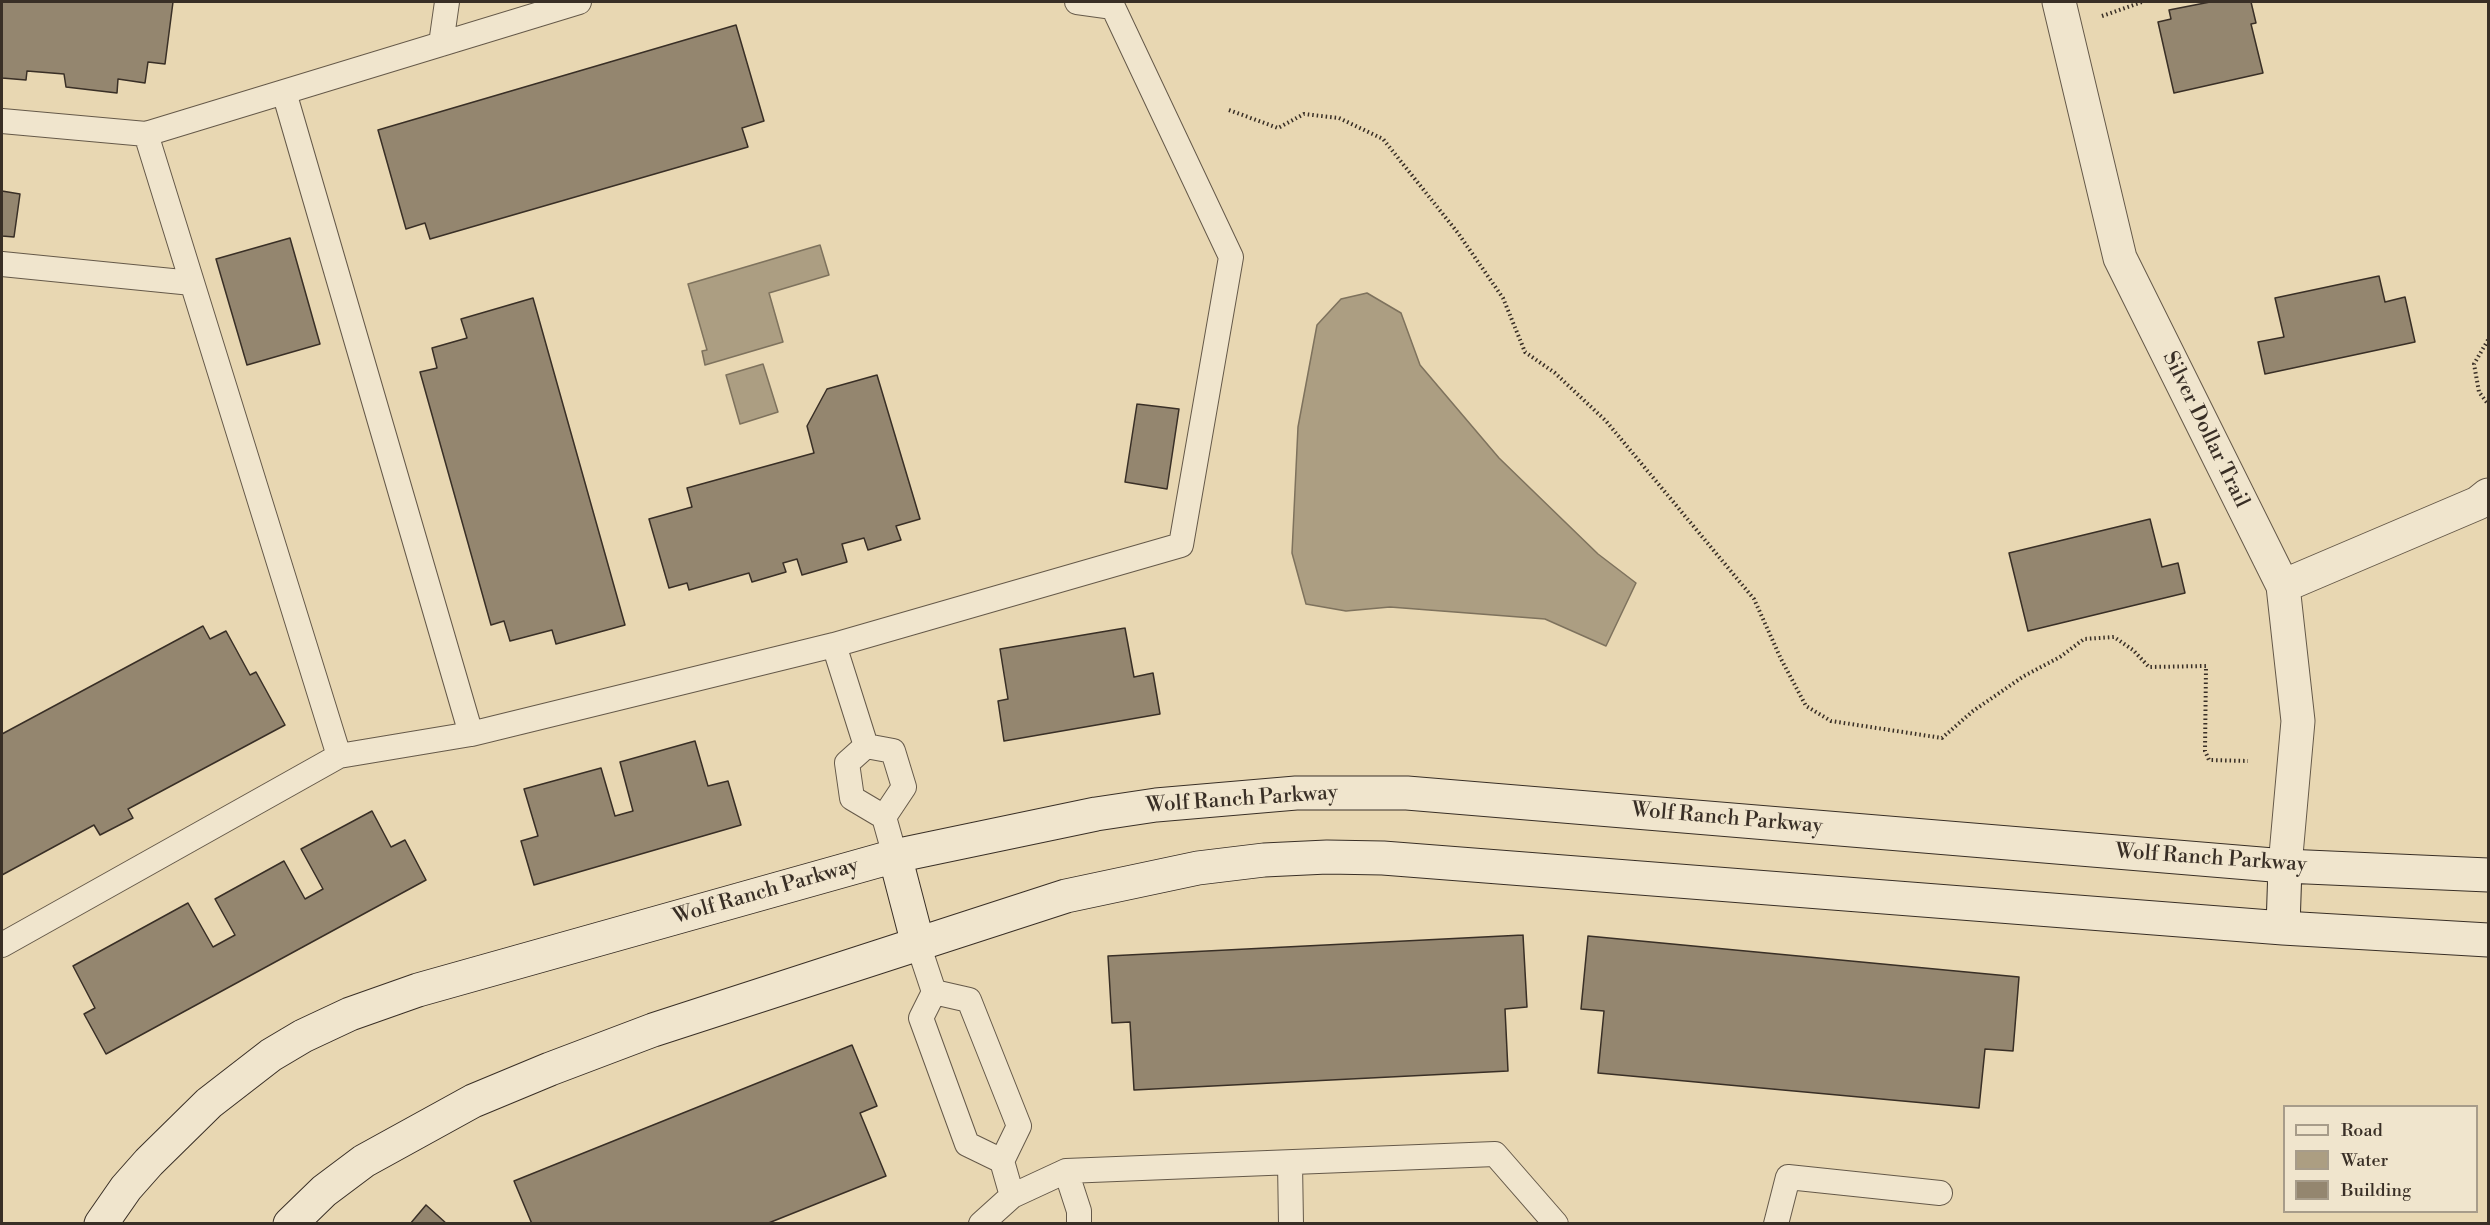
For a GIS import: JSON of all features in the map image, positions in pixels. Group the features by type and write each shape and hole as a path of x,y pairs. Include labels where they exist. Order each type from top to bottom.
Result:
{"street":[{"name":"Silver Dollar Trail","path":"2059,2 2120,258 2283,586 2298,721 2285,866 2283,928"},
{"path":"2283,586 2478,503 2488,495"},
{"name":"Wolf Ranch Parkway","path":"101,1224 126,1188 149,1162 209,1103 271,1056 303,1036 350,1014 418,990 895,856 1096,814 1156,805 1296,793 1352,792 1448,796 2285,866 2488,875"},
{"path":"895,856 918,944"},
{"path":"290,1224 324,1191 364,1161 472,1101 653,1030 1066,896 1128,881 1198,868 1253,861 1327,857 1383,858 2283,928 2488,940"}],"lane":[{"path":"441,44 447,2"},
{"path":"2,121 146,134 579,2"},
{"path":"2,945 339,756 471,734 834,645 1181,545 1231,257 1113,7 1077,2"},
{"path":"284,92 471,734"},
{"path":"146,134 339,756"},
{"path":"2,264 192,283"},
{"path":"834,645 866,746"},
{"path":"866,746 847,763 852,798 885,817 895,856"},
{"path":"866,746 893,751 904,787 885,817"},
{"path":"918,944 934,992 921,1018 967,1144 1002,1161"},
{"path":"934,992 969,1000 1019,1126 1002,1161 1012,1196"},
{"path":"981,1224 1012,1196 1066,1172 1495,1154 1556,1224"},
{"path":"1290,1163 1291,1224"},
{"path":"1066,1172 1079,1211 1079,1224"},
{"path":"1776,1224 1788,1177 1940,1193"}],"path":[{"path":"2102,16 2142,2"},
{"path":"1229,110 1278,128 1304,114 1339,118 1383,139 1458,233 1503,297 1525,352 1555,373 1606,421 1754,598 1781,659 1806,706 1831,721 1942,738 1974,711 2024,676 2060,657 2084,639 2114,637 2133,650 2149,667 2206,666 2205,751 2209,760 2248,761"},
{"path":"2488,340 2474,364 2479,392 2488,404"}],"water":[{"path":"820,245 829,275 769,293 783,342 705,365 702,351 707,350 688,284"},
{"path":"1367,293 1401,313 1420,365 1499,458 1598,554 1636,583 1606,646 1545,619 1390,607 1346,611 1306,604 1292,553 1298,427 1317,325 1341,299"},
{"path":"763,364 778,412 740,424 726,375"}],"building":[{"path":"2,2 173,2 165,64 148,62 145,83 118,79 117,93 66,87 64,74 27,71 26,80 2,78"},
{"path":"2210,2 2251,2 2256,23 2251,24 2263,73 2174,93 2158,22 2171,19 2169,10"},
{"path":"736,25 764,121 742,128 748,147 430,239 425,223 406,229 378,130"},
{"path":"2,191 20,194 14,237 2,236"},
{"path":"290,238 320,344 247,365 216,259"},
{"path":"2379,276 2385,302 2405,297 2415,342 2265,374 2258,342 2284,337 2275,298"},
{"path":"533,298 625,625 556,644 552,630 510,641 504,621 491,625 420,372 437,368 432,348 467,338 461,319"},
{"path":"877,375 920,519 896,526 901,540 868,550 864,538 842,544 847,562 802,575 797,559 783,563 786,572 752,582 749,573 689,590 687,583 669,588 649,519 692,507 687,488 814,453 807,426 827,389"},
{"path":"1137,404 1179,409 1167,489 1125,482"},
{"path":"2150,519 2162,567 2178,563 2185,593 2028,631 2009,553"},
{"path":"203,626 210,639 226,631 250,675 256,672 285,725 128,809 133,818 100,835 94,825 2,875 2,734"},
{"path":"1125,628 1134,677 1153,673 1160,714 1004,741 998,701 1008,699 1000,649"},
{"path":"695,741 708,786 728,781 741,825 534,885 521,841 538,836 524,789 601,768 615,816 633,811 620,762"},
{"path":"372,811 391,847 405,840 426,880 106,1054 84,1014 95,1008 73,966 188,903 213,947 235,935 215,899 284,861 305,899 323,889 301,849"},
{"path":"1523,935 1527,1007 1505,1009 1508,1071 1134,1090 1130,1022 1112,1023 1108,956"},
{"path":"1588,936 2019,977 2013,1051 1985,1049 1979,1108 1598,1073 1604,1011 1581,1009"},
{"path":"852,1045 877,1106 860,1113 886,1176 766,1224 532,1224 514,1181"},
{"path":"426,1205 447,1224 410,1224"}]}
